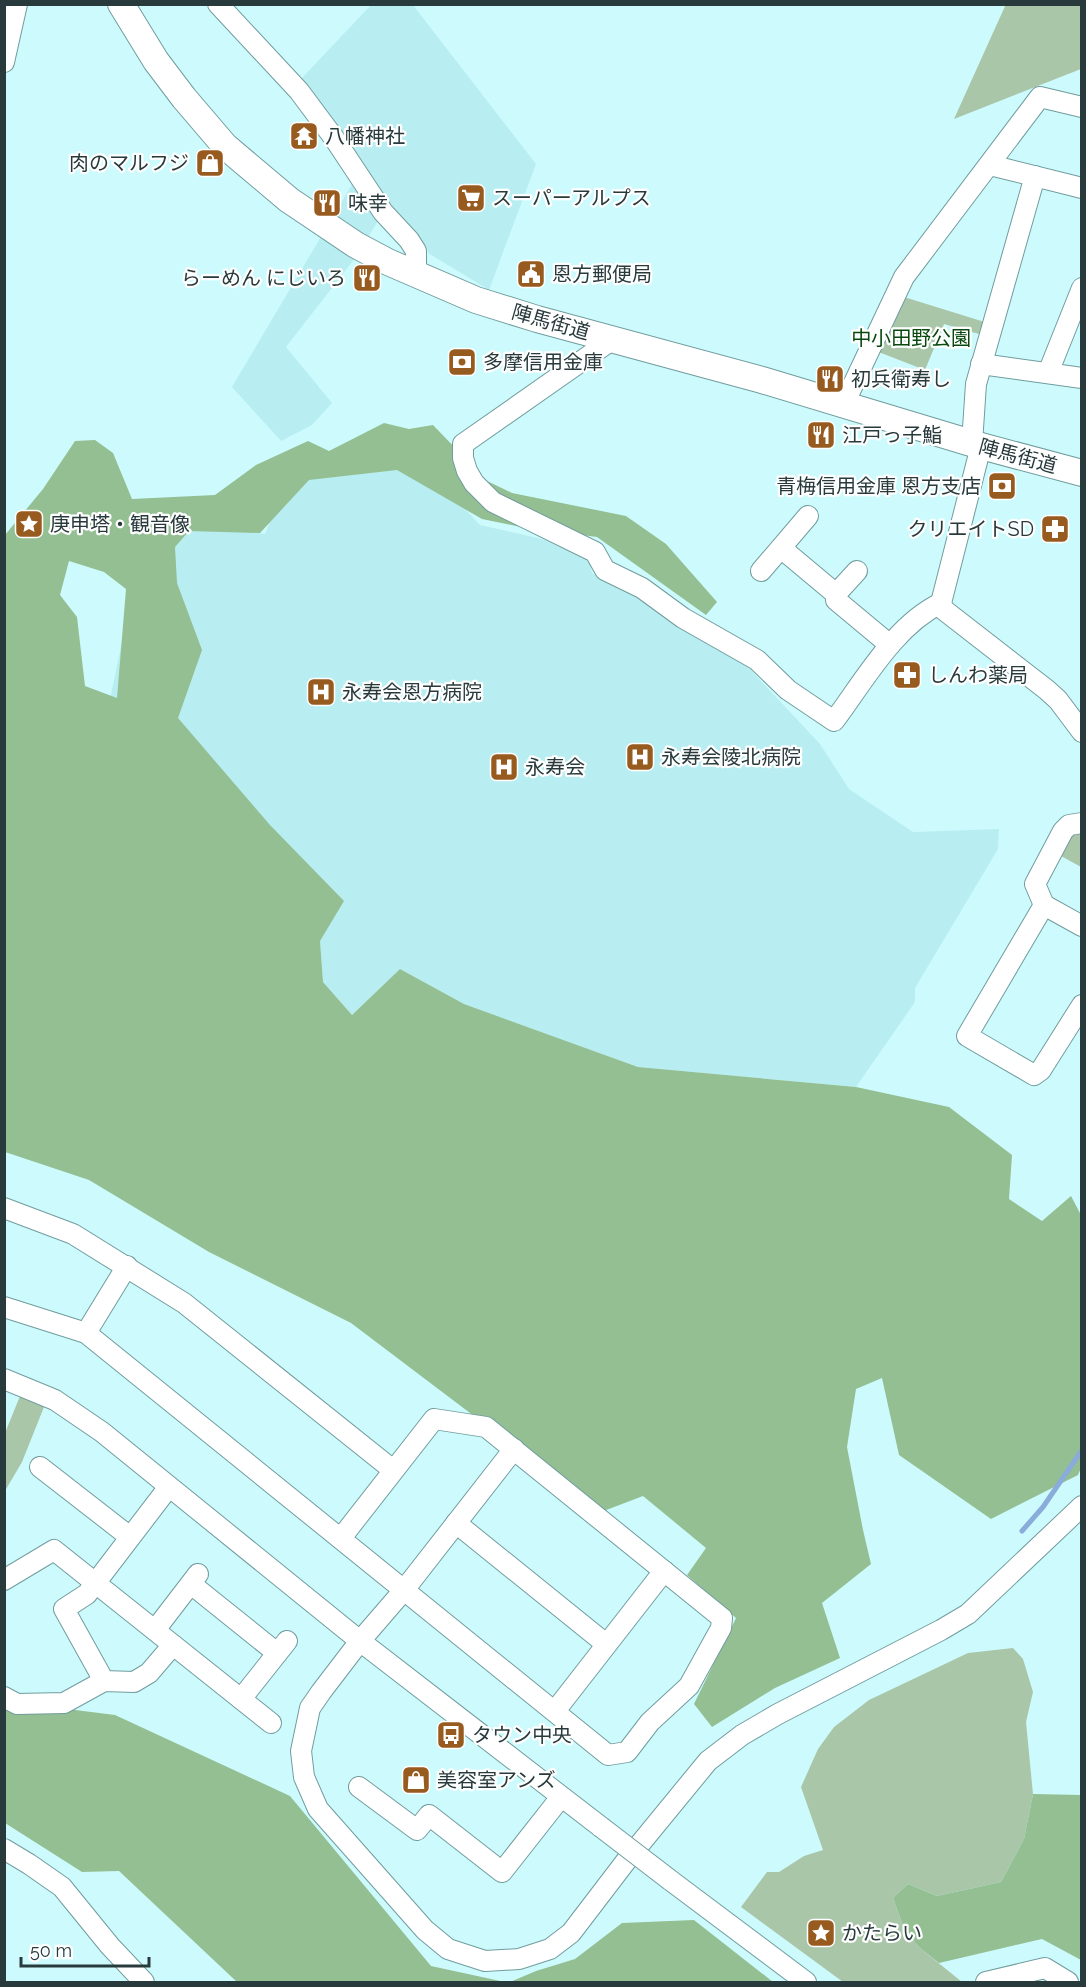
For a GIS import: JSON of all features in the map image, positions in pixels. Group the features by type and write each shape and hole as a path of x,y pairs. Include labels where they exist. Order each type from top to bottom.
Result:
{"main road":[{"name":"陣馬街道","path":"121,4 163,70 225,146 289,200 356,245 416,276 476,300 537,319 762,380 843,406 1082,473"}],"street":[{"path":"4,62 16,4"},
{"path":"218,4 299,91 334,138 383,212 409,240 416,251 416,276"},
{"path":"843,406 904,277 1040,97 1082,107"},
{"path":"990,165 1082,188"},
{"path":"1035,176 976,384 976,444 941,603 944,610 1058,700 1082,732"},
{"path":"1048,373 1082,288"},
{"path":"613,339 463,444 463,458 467,471 481,491 493,502 595,552 605,570 642,588 683,618 758,660 788,690 834,721 904,628 931,607 941,603"},
{"path":"981,364 1082,378"},
{"path":"761,571 808,516"},
{"path":"781,548 836,594"},
{"path":"856,571 836,594 836,600 890,645"},
{"path":"1082,823 1069,825 1063,831 1035,884 1044,905 1082,926"},
{"path":"1044,905 967,1036 1034,1075 1041,1070 1082,1005"},
{"path":"4,1208 73,1234 184,1303 393,1470"},
{"path":"86,1333 127,1266"},
{"path":"4,1307 86,1333 608,1755 627,1752 650,1722 689,1686 721,1628 722,1618 486,1427 434,1419 341,1538"},
{"path":"4,1379 55,1400 102,1432 168,1488 360,1641 806,1983"},
{"path":"514,1449 404,1590 360,1641 310,1708 301,1751 304,1777 318,1809 425,1930 448,1948 486,1961 519,1959 550,1949 571,1933 626,1861 708,1761 742,1735 778,1714 942,1630 968,1614 1082,1506"},
{"path":"40,1467 130,1537"},
{"path":"104,1681 64,1609 87,1594 168,1488"},
{"path":"456,1523 606,1644"},
{"path":"4,1580 54,1550 271,1723"},
{"path":"555,1711 663,1571"},
{"path":"155,1630 194,1579 282,1647 241,1699"},
{"path":"4,1697 17,1704 64,1702 104,1681 134,1682 149,1673 173,1645"},
{"path":"359,1787 417,1830 429,1815 502,1872 561,1797"},
{"path":"4,1850 62,1887 110,1947 144,1983"},
{"path":"986,1983 1045,1968 1068,1983"}],"shaded area":[{"path":"371,5 413,5 536,164 489,290 428,253 427,247 387,206 356,257 286,347 332,403 312,425 281,441 232,387 361,169 300,80"},
{"name":"永寿会","path":"409,449 480,525 542,539 589,559 592,573 613,586 642,599 746,665 820,744 849,789 913,832 999,829 998,849 915,988 915,1002 856,1087 638,1067 464,1004 400,969 352,1015 323,982 320,941 109,704 132,594 172,520 265,534 280,497 316,469"}],"green space":[{"path":"1006,4 1081,5 1081,69 954,119"},
{"name":"中小田野公園","path":"904,297 991,324 986,336 944,324 925,370 876,351"},
{"path":"384,423 409,429 433,425 487,481 512,493 626,516 666,544 717,602 706,615 597,537 521,527 482,519 397,470 309,480 260,533 189,531 175,547 177,583 202,650 178,718 270,825 344,901 320,941 323,982 352,1015 400,969 464,1004 638,1067 856,1087 949,1107 1012,1155 1009,1199 1042,1221 1071,1196 1081,1215 1081,1468 1078,1475 991,1519 899,1455 882,1378 856,1389 847,1447 871,1564 822,1603 840,1658 775,1688 712,1727 694,1704 736,1618 687,1575 706,1548 643,1496 601,1512 351,1323 209,1252 89,1180 5,1152 5,535 43,489 75,441 95,440 113,453 132,499 215,495 256,465 308,441 329,451","holes":["69,561 104,572 126,589 117,698 85,686 77,617 60,595"]},
{"path":"1081,823 1081,867 1052,851"},
{"path":"20,1396 44,1407 22,1462 5,1491 5,1433"},
{"path":"1013,1648 1023,1659 1033,1692 1026,1722 1033,1794 1024,1839 1001,1882 937,1896 908,1884 893,1898 905,1931 920,1948 962,1982 843,1982 741,1907 767,1872 779,1872 804,1856 823,1850 801,1787 818,1749 834,1727 869,1700 968,1653"},
{"path":"4,1701 115,1715 290,1796 431,1966 505,1982 237,1982 119,1871 82,1872 5,1823"},
{"path":"1033,1794 1081,1795 1081,1960 1042,1939 939,1963 920,1948 905,1931 893,1898 908,1884 937,1896 1001,1882 1024,1839"},
{"path":"694,1920 773,1982 510,1982 575,1959 622,1923"}],"waterway":[{"path":"1022,1531 1043,1507 1082,1450"}],"place":[{"name":"八幡神社","path":"304,136"},
{"name":"肉のマルフジ","path":"210,163"},
{"name":"スーパーアルプス","path":"471,198"},
{"name":"味幸","path":"327,203"},
{"name":"恩方郵便局","path":"531,274"},
{"name":"らーめん にじいろ","path":"367,278"},
{"name":"多摩信用金庫","path":"462,362"},
{"name":"初兵衛寿し","path":"830,379"},
{"name":"江戸っ子鮨","path":"821,435"},
{"name":"青梅信用金庫 恩方支店","path":"1002,486"},
{"name":"庚申塔・観音像","path":"29,524"},
{"name":"クリエイトSD","path":"1055,529"},
{"name":"しんわ薬局","path":"907,675"},
{"name":"永寿会恩方病院","path":"321,692"},
{"name":"永寿会陵北病院","path":"640,757"},
{"name":"永寿会","path":"504,767"},
{"name":"タウン中央","path":"451,1735"},
{"name":"美容室アンズ","path":"416,1780"},
{"name":"かたらい","path":"821,1933"}]}
